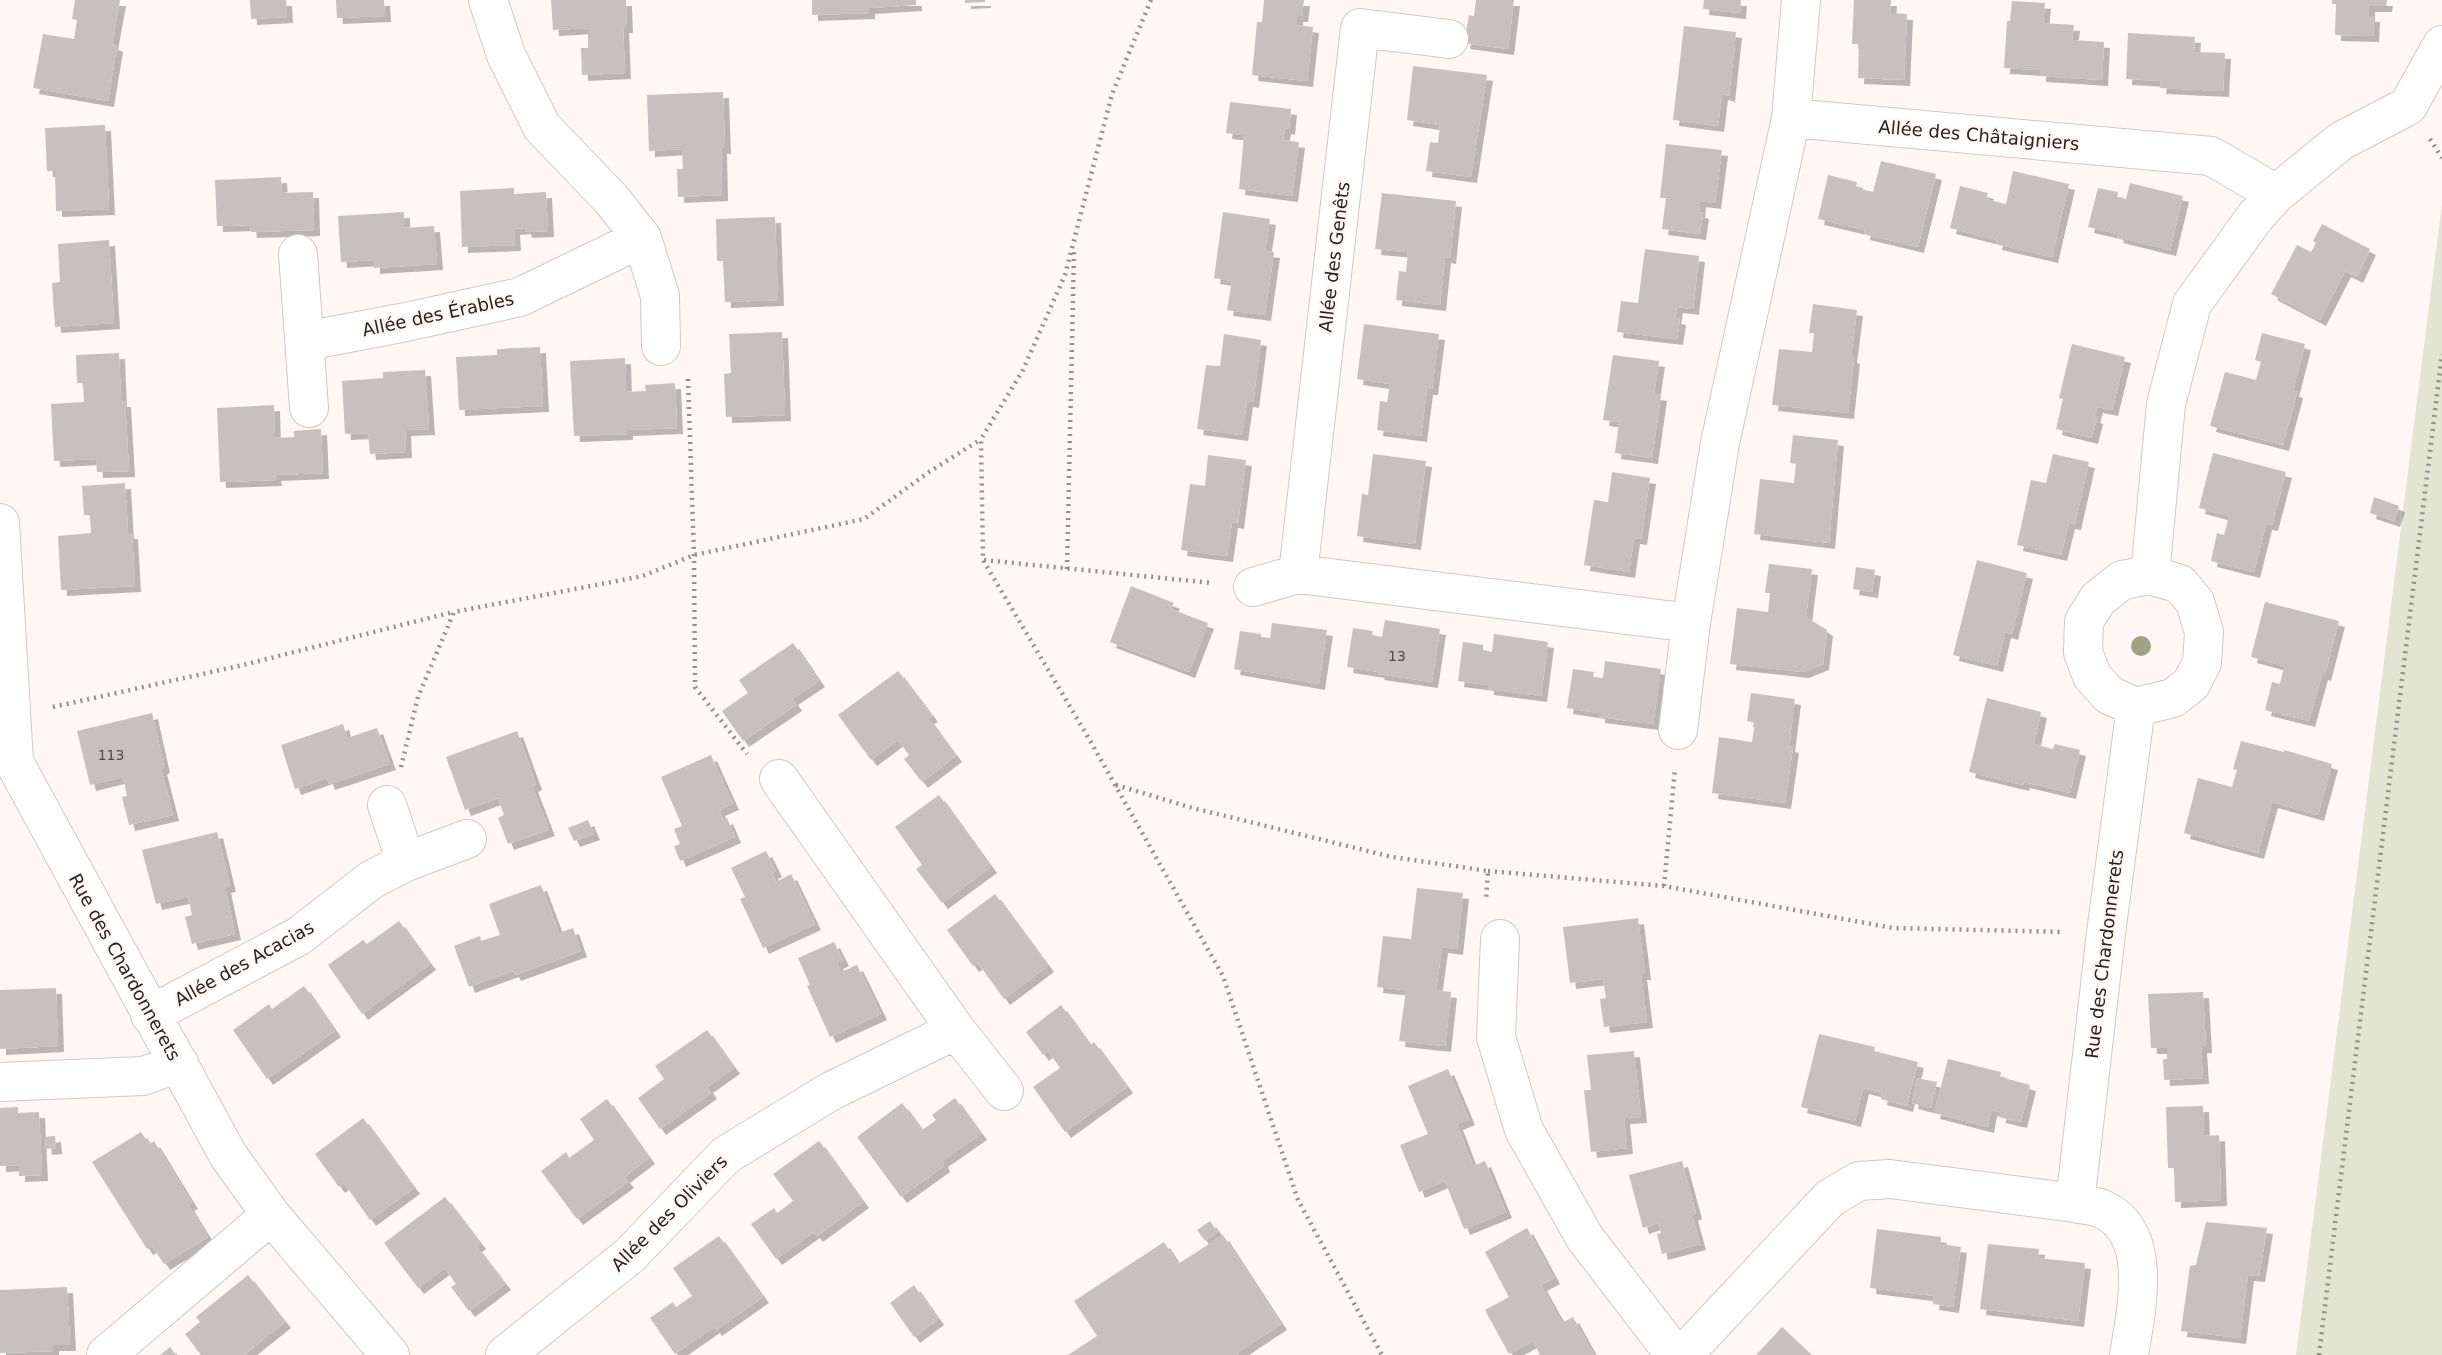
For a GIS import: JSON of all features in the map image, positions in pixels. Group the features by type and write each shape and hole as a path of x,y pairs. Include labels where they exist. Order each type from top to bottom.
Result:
{"street":[{"path":"488,0 506,55 542,127 611,199 642,238 660,296 661,346"},
{"path":"1678,730 1691,623 1720,443 1791,118 1801,0"},
{"name":"Allée des Genêts","path":"1298,575 1362,14 1449,39"},
{"path":"2150,575 2166,404 2192,304 2255,217 2276,194 2341,141 2408,106 2442,45"},
{"name":"Allée des Châtaigniers","path":"1791,118 2211,156 2276,194"},
{"name":"Allée des Érables","path":"306,341 520,297 642,238"},
{"path":"298,254 309,408"},
{"name":"Rue des Chardonnerets","path":"0,523 10,716 7,763 179,1063 228,1155 271,1215 390,1355"},
{"path":"1253,587 1298,575 1691,623"},
{"path":"2150,575 2180,584 2195,603 2204,632 2202,663 2191,684 2173,698 2136,706 2109,695 2092,676 2083,652 2084,621 2098,598 2122,580 2150,575"},
{"name":"Rue des Chardonnerets","path":"2075,1203 2106,933 2136,706"},
{"path":"779,779 956,1030 1004,1091"},
{"path":"387,805 406,862"},
{"name":"Allée des Acacias","path":"150,1015 299,936 371,880 406,862 467,839"},
{"path":"1500,939 1496,1037 1524,1130 1585,1238 1675,1355"},
{"name":"Allée des Oliviers","path":"505,1355 630,1255 726,1155 831,1091 956,1030"},
{"path":"0,1082 143,1076 179,1063"},
{"path":"1684,1355 1829,1198 1859,1181 1890,1179 2103,1209 2125,1228 2137,1257 2139,1287 2129,1355"},
{"path":"106,1355 271,1215"}],"path":[{"path":"10,716 243,665 454,612 643,576 694,555 864,519 929,472 981,439 1023,370 1065,275 1112,94 1151,0"},
{"path":"1066,569 1074,242"},
{"path":"661,346 687,357 694,555 695,687 753,761 779,779"},
{"path":"2319,1355 2442,354"},
{"path":"981,439 983,560 1223,976 1298,1200 1382,1355"},
{"path":"983,560 1253,587"},
{"path":"387,805 394,792 418,698 454,612"},
{"path":"1664,886 1678,730"},
{"path":"1115,785 1193,808 1392,857 1488,871 1664,886 1892,928 2106,933"},
{"path":"1488,871 1484,934 1500,939"}],"green space":[{"path":"2442,204 2442,1355 2296,1355"}],"building":[{"path":"75,0 120,0 112,44 117,46 108,101 33,88 43,34 74,39 77,20 72,19"},
{"path":"250,0 286,0 287,17 251,19"},
{"path":"336,0 384,0 385,16 337,18"},
{"path":"551,0 626,0 627,27 623,27 625,73 582,75 581,48 588,48 588,28 553,30"},
{"path":"812,0 916,0 916,5 869,8 869,13 812,15"},
{"path":"965,0 985,0 985,2 965,3"},
{"path":"1264,0 1304,0 1302,16 1297,16 1297,25 1313,27 1307,81 1252,75 1257,22 1262,22"},
{"path":"1476,0 1514,0 1508,49 1464,43 1469,15 1474,16"},
{"path":"1704,0 1741,0 1740,13 1703,9"},
{"path":"1854,0 1891,0 1890,13 1907,14 1904,80 1858,78 1859,44 1852,44"},
{"path":"2332,0 2387,0 2386,6 2369,6 2369,16 2374,16 2373,36 2335,35 2336,4 2332,4"},
{"path":"2012,1 2045,3 2043,23 2074,25 2072,40 2104,42 2102,80 2040,76 2040,70 2004,68 2007,21 2010,21"},
{"path":"1684,26 1736,32 1729,96 1722,94 1718,126 1673,120"},
{"path":"2128,33 2195,37 2194,52 2225,53 2223,91 2160,88 2161,81 2126,79"},
{"path":"1413,66 1487,75 1471,177 1426,171 1430,142 1438,143 1440,125 1407,120"},
{"path":"723,92 725,148 721,148 722,195 678,197 677,169 683,169 682,149 649,151 647,95"},
{"path":"1230,102 1291,109 1289,129 1285,128 1283,140 1299,142 1292,196 1239,189 1244,135 1226,133"},
{"path":"105,125 109,209 56,211 55,171 47,171 45,128"},
{"path":"1666,144 1722,150 1715,203 1700,201 1699,212 1703,213 1700,234 1662,229 1666,198 1660,198"},
{"path":"1881,161 1936,174 1918,247 1818,219 1828,175 1857,182 1856,188 1873,192"},
{"path":"2013,171 2069,184 2052,257 1996,244 1997,240 1950,228 1960,186 1988,193 1986,199 2006,204"},
{"path":"281,177 282,193 313,192 314,230 251,232 250,225 217,226 215,180"},
{"path":"2130,183 2183,196 2170,250 2088,227 2098,188 2118,192 2117,197 2126,199"},
{"path":"514,188 514,194 546,192 548,231 526,232 525,228 514,229 515,245 462,247 460,191"},
{"path":"1382,193 1456,201 1450,258 1445,257 1440,305 1396,300 1399,271 1406,272 1408,252 1375,249"},
{"path":"404,212 404,228 434,226 437,264 374,268 374,260 341,262 338,216"},
{"path":"1223,212 1270,219 1265,251 1274,252 1265,315 1227,310 1232,281 1214,278"},
{"path":"775,217 778,300 725,302 723,261 717,261 716,219"},
{"path":"2322,224 2370,249 2357,277 2345,271 2320,320 2271,294 2297,245 2311,252 2316,243 2313,241"},
{"path":"109,240 114,323 55,327 52,283 60,282 58,244"},
{"path":"1645,249 1699,256 1693,309 1677,307 1675,318 1680,319 1677,339 1617,332 1621,301 1638,303"},
{"path":"1813,304 1857,310 1848,413 1772,405 1779,349 1812,352 1814,333 1809,333"},
{"path":"1364,324 1439,334 1432,389 1427,389 1421,436 1377,430 1380,401 1387,402 1390,384 1357,379"},
{"path":"782,332 785,415 726,417 724,374 731,373 729,334"},
{"path":"2262,333 2305,344 2293,391 2297,392 2283,445 2210,426 2225,372 2256,380 2261,362 2255,360"},
{"path":"1224,334 1261,340 1253,402 1247,401 1242,435 1197,429 1206,365 1220,366"},
{"path":"2072,344 2125,357 2112,410 2097,407 2092,438 2056,429 2063,399 2059,398"},
{"path":"540,347 543,406 459,410 456,357 497,355 497,349"},
{"path":"119,353 129,471 97,472 96,459 54,461 51,404 84,402 83,383 77,383 76,355"},
{"path":"1613,355 1659,361 1654,394 1661,395 1652,458 1615,453 1619,422 1603,420"},
{"path":"625,358 626,392 646,391 645,385 675,383 677,428 627,430 627,434 574,436 570,361"},
{"path":"425,370 429,429 405,430 406,452 370,454 368,433 345,434 342,381 383,378 383,372"},
{"path":"274,405 275,438 294,437 294,431 321,429 323,473 275,475 276,480 220,482 217,408"},
{"path":"1793,435 1838,440 1829,543 1754,534 1760,479 1794,483 1796,464 1790,463"},
{"path":"2213,453 2286,472 2272,525 2266,524 2254,572 2211,561 2217,533 2224,535 2229,516 2199,508"},
{"path":"1373,454 1426,461 1415,544 1357,536 1362,494 1368,495"},
{"path":"2053,454 2089,462 2075,524 2069,523 2061,555 2017,545 2031,480 2046,483"},
{"path":"1208,455 1246,460 1238,523 1232,522 1227,556 1181,550 1190,484 1205,486"},
{"path":"1612,472 1650,478 1641,539 1634,538 1629,572 1584,565 1594,500 1608,502"},
{"path":"125,483 128,533 132,533 135,586 61,590 58,536 91,533 90,515 84,515 82,486"},
{"path":"2374,497 2399,506 2394,521 2370,513"},
{"path":"1977,560 2027,573 2012,634 2005,632 1997,666 1953,655"},
{"path":"1769,564 1812,569 1806,617 1827,630 1823,664 1803,672 1730,664 1737,608 1768,612 1770,593 1765,593"},
{"path":"1856,567 1875,570 1872,592 1853,589"},
{"path":"1131,586 1174,603 1171,609 1208,623 1189,672 1110,642"},
{"path":"2265,602 2339,621 2325,675 2322,674 2309,721 2265,710 2272,682 2280,684 2284,666 2251,657"},
{"path":"1385,620 1440,629 1432,682 1347,667 1353,628 1373,631 1372,635 1382,637"},
{"path":"1272,623 1327,630 1319,684 1234,669 1240,631 1270,638"},
{"path":"1494,634 1548,642 1541,696 1488,689 1488,685 1458,681 1463,642 1483,645 1483,650 1492,652"},
{"path":"793,643 819,681 792,699 796,705 743,741 722,711 748,693 739,680"},
{"path":"1605,661 1661,669 1653,724 1599,717 1599,713 1567,708 1573,669 1594,672 1593,677 1603,678"},
{"path":"898,671 932,716 928,718 956,756 922,782 904,759 909,755 898,740 871,760 838,715"},
{"path":"1751,693 1795,699 1789,746 1793,747 1785,803 1712,793 1719,737 1752,742 1755,723 1747,721"},
{"path":"1987,698 2041,712 2034,744 2053,749 2055,744 2080,750 2070,793 1969,772"},
{"path":"152,713 164,767 161,768 173,815 129,825 122,797 127,796 123,777 90,785 77,731"},
{"path":"343,724 347,738 377,728 390,764 329,784 327,778 295,789 281,745"},
{"path":"517,731 536,784 532,786 549,830 508,844 498,818 504,815 498,798 465,810 446,757"},
{"path":"2241,741 2332,764 2318,815 2272,802 2258,853 2184,833 2198,778 2232,787 2237,770 2233,769"},
{"path":"711,755 733,804 719,810 723,820 727,818 735,837 680,861 674,846 680,844 674,829 682,826 661,777"},
{"path":"939,795 991,867 942,903 916,869 922,865 895,827"},
{"path":"588,820 594,834 574,841 568,828"},
{"path":"217,832 230,886 225,887 235,934 192,944 185,917 192,915 188,897 156,904 142,850"},
{"path":"766,851 776,871 772,873 776,882 791,874 815,924 763,948 740,899 745,897 731,868"},
{"path":"541,885 559,933 573,928 581,951 515,975 513,971 469,987 454,946 480,936 481,941 500,935 489,904"},
{"path":"1417,888 1463,893 1457,949 1442,947 1436,990 1451,992 1445,1046 1399,1041 1406,990 1377,987 1383,936 1411,939"},
{"path":"995,894 1048,966 1004,999 978,963 973,966 947,930"},
{"path":"1638,918 1645,974 1641,974 1647,1022 1604,1027 1600,999 1606,998 1603,979 1570,983 1563,927"},
{"path":"399,921 430,964 362,1014 328,965 363,940 367,944"},
{"path":"834,942 843,960 837,963 841,972 857,965 881,1014 830,1037 807,986 810,985 798,958"},
{"path":"304,986 335,1031 267,1079 233,1030 269,1004 272,1009"},
{"path":"56,988 58,1046 0,1049 0,990"},
{"path":"2203,992 2206,1047 2201,1047 2203,1078 2164,1080 2163,1059 2167,1059 2167,1048 2151,1048 2148,994"},
{"path":"1061,1005 1090,1045 1094,1042 1127,1087 1065,1132 1033,1087 1060,1068 1048,1051 1043,1055 1026,1032"},
{"path":"707,1030 734,1068 707,1087 711,1093 660,1129 638,1098 664,1079 655,1066"},
{"path":"1819,1034 1875,1047 1874,1051 1918,1062 1907,1106 1881,1099 1882,1093 1863,1088 1855,1121 1801,1107"},
{"path":"1634,1051 1641,1117 1624,1118 1627,1148 1591,1152 1584,1090 1591,1090 1587,1055"},
{"path":"1948,1059 2001,1072 2000,1077 2030,1085 2021,1122 1999,1117 2001,1113 1991,1110 1988,1127 1934,1113"},
{"path":"1448,1069 1469,1119 1457,1124 1473,1166 1485,1161 1506,1212 1464,1229 1445,1181 1419,1192 1400,1145 1428,1134 1408,1086"},
{"path":"1917,1078 1937,1082 1931,1108 1912,1103"},
{"path":"955,1098 981,1134 942,1161 944,1166 901,1197 857,1137 902,1103 922,1130 936,1120 932,1115"},
{"path":"607,1099 649,1158 624,1177 628,1182 577,1219 541,1171 566,1152 569,1158 594,1140 580,1119"},
{"path":"2203,1106 2204,1136 2219,1135 2221,1200 2175,1202 2174,1168 2168,1168 2166,1107"},
{"path":"18,1107 18,1113 39,1112 42,1175 19,1176 19,1165 0,1166 0,1108"},
{"path":"363,1118 414,1188 370,1220 344,1183 339,1187 315,1154"},
{"path":"141,1132 149,1144 154,1141 192,1203 188,1205 208,1237 164,1264 152,1246 147,1249 92,1162"},
{"path":"55,1136 56,1148 46,1149 45,1137"},
{"path":"819,1141 863,1202 817,1236 814,1232 776,1259 751,1224 774,1208 777,1213 793,1201 773,1174"},
{"path":"1682,1161 1696,1213 1692,1215 1700,1244 1662,1254 1657,1234 1661,1233 1658,1223 1643,1228 1629,1175"},
{"path":"445,1197 480,1243 476,1246 505,1284 469,1311 451,1287 456,1284 445,1268 418,1288 384,1243"},
{"path":"1210,1221 1218,1232 1205,1241 1197,1230"},
{"path":"2206,1222 2267,1228 2259,1276 2248,1275 2240,1338 2181,1331 2190,1266 2196,1265"},
{"path":"1527,1228 1554,1278 1541,1285 1562,1323 1573,1317 1594,1355 1540,1355 1533,1341 1509,1354 1485,1310 1509,1297 1485,1252"},
{"path":"1877,1229 1941,1237 1941,1244 1961,1247 1953,1307 1933,1304 1934,1296 1870,1288"},
{"path":"1223,1235 1281,1324 1237,1353 1238,1355 1068,1355 1097,1336 1074,1301 1164,1242 1178,1264"},
{"path":"719,1236 763,1297 716,1330 714,1327 675,1354 650,1318 673,1302 676,1307 692,1296 673,1268"},
{"path":"1988,1244 2039,1249 2038,1258 2085,1263 2078,1321 1980,1309"},
{"path":"248,1275 285,1322 244,1355 201,1355 185,1334 200,1322 196,1317"},
{"path":"914,1285 938,1319 914,1337 890,1303"},
{"path":"67,1287 70,1345 53,1345 53,1351 0,1353 0,1290"},
{"path":"1782,1327 1812,1355 1756,1355"},
{"path":"170,1347 176,1355 160,1355"}]}
